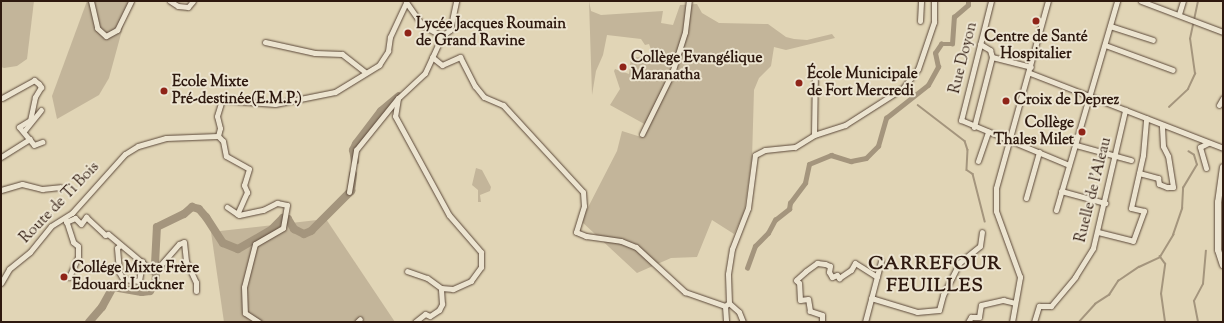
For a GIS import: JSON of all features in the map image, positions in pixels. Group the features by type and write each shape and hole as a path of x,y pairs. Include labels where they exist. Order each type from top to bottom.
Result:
{"street":[{"path":"91,1 97,28 106,36 117,30 131,1"},
{"path":"170,1 178,6 188,7 193,1"},
{"path":"349,192 356,150 398,98 417,83 432,58 442,36 450,30 456,1"},
{"path":"642,134 672,73 685,32 689,1"},
{"path":"920,21 921,1"},
{"path":"726,322 728,274 732,250 748,208 754,155 765,150 795,147 814,135 845,125 903,88 918,69 934,22 934,1"},
{"name":"Rue Doyon","path":"974,127 961,120 991,1"},
{"path":"1012,322 1020,277 995,203 996,188 1031,70 1048,1"},
{"path":"1056,210 1117,1"},
{"path":"1141,1 1182,15 1223,32"},
{"path":"1182,15 1183,1"},
{"path":"406,2 422,25 442,36"},
{"path":"237,214 247,192 244,184 249,169 226,156 223,140 218,136 220,128 217,116 222,100 275,104 295,102 335,92 365,72 379,65 388,51 390,37 406,2"},
{"path":"1110,26 1153,40"},
{"path":"265,42 290,49 342,54 365,72"},
{"path":"980,44 990,50 992,57 974,127 1069,165"},
{"path":"1105,45 1173,70"},
{"path":"432,58 442,65 460,57 475,86 484,97 504,105 583,192 584,206 576,232 586,236 622,241 636,247 685,292 727,304 739,312 743,322"},
{"path":"992,57 1031,70 1089,96 1223,148"},
{"path":"814,135 815,73"},
{"path":"1,98 34,80 39,84 41,88 35,97 30,120 19,127 24,131 34,145 42,142"},
{"path":"398,98 395,116 449,215 481,252 481,267 471,281 453,288 442,288 427,278 407,271"},
{"path":"1219,105 1223,98"},
{"path":"24,131 41,110"},
{"name":"Ruelle de l'Aleau","path":"1034,322 1039,306 1051,306 1075,277 1093,248 1116,156 1125,110"},
{"path":"1098,232 1133,241 1144,211 1131,208 1139,173 1146,118"},
{"path":"1139,173 1158,178 1160,184 1167,187 1173,187 1168,156 1163,146 1162,125"},
{"path":"978,161 988,132"},
{"name":"Route de Ti Bois","path":"1,284 14,264 30,252 51,226 66,220 113,166 138,146 166,138 218,136"},
{"path":"1,157 30,139"},
{"path":"1206,168 1200,147 1208,143"},
{"path":"1076,145 1131,160"},
{"path":"1026,198 1039,152"},
{"path":"1223,167 1218,202 1218,243 1223,265"},
{"path":"1,190 22,184 42,188 60,187"},
{"path":"1061,191 1105,203"},
{"path":"227,207 237,214 255,212 277,203 287,205 283,228 255,244 244,288 245,313 259,322"},
{"path":"69,277 78,257 78,246 73,242 66,220 75,218 81,224 86,217 105,235 108,234 142,261 150,270 154,270 168,258 178,244 184,242 186,260 196,282 196,291"},
{"path":"871,298 917,312 939,310 943,295 958,263 980,246 982,232"},
{"path":"120,245 117,253 119,272 123,278 139,281 142,261"},
{"path":"865,322 881,261"},
{"path":"822,322 822,315 810,311 808,298 800,300 799,283 796,280 806,271 817,264 825,264 830,266 829,272 832,277 837,275 839,278 851,270 855,263 877,276"},
{"path":"415,322 425,314 430,316 439,310 442,304 442,288"},
{"path":"968,322 971,317 979,317 981,305 1003,300 1015,303"}],"shaded area":[{"path":"1,1 34,1 27,59 17,66 4,68 1,67"},
{"path":"87,1 130,1 109,78 99,95 57,119 52,96"},
{"path":"589,1 591,11 601,15 663,11 661,23 673,25 680,5 697,4 702,13 719,23 768,24 786,37 794,39 807,40 832,34 835,38 786,50 774,47 771,66 759,78 754,90 752,159 744,213 734,234 712,220 697,257 671,258 637,273 581,221 617,151 622,131 641,137 648,126 610,105 620,89 614,71 615,69 629,74 631,58 653,55 649,44 645,45 641,39 607,35 603,55 596,71 592,95"},
{"path":"476,168 482,170 491,187 490,191 480,195 481,202 478,202 478,190 472,185"},
{"path":"326,219 395,322 224,322 211,232"}],"waterway":[{"path":"747,268 755,246 768,233 775,220 789,209 790,203 805,183 809,164 831,155 851,161 866,158 878,146 886,118 928,85 938,67 935,53 941,44 952,44 954,17 968,5 968,1"},
{"path":"1169,107 1188,89 1195,74 1190,39 1198,1"},
{"path":"355,161 353,150 356,144 381,111 399,96"},
{"path":"918,105 965,141 968,150 967,170 973,174 985,221"},
{"path":"1165,322 1161,294 1165,264 1160,257 1173,235 1182,209 1183,188 1197,165 1194,155 1189,152"},
{"path":"155,264 157,227 184,214 192,207 199,209 206,217 223,243 238,249 272,229 283,218 288,219 294,229 304,234 311,231 351,191 353,174"},
{"path":"1198,322 1194,301 1203,284 1206,251"},
{"path":"1079,322 1095,304 1109,295 1118,281 1139,267 1160,257"},
{"path":"89,322 102,307 113,287 142,292 150,291 155,284 156,275"}],"place":[{"name":"Centre de Santé Hospitalier","path":"1036,21"},
{"name":"Lycée Jacques Roumain de Grand Ravine","path":"408,33"},
{"name":"Collège Evangélique Maranatha","path":"623,67"},
{"name":"École Municipale de Fort Mercredi","path":"799,83"},
{"name":"Ecole Mixte Pré-destinée(E.M.P.)","path":"164,91"},
{"name":"Croix de Deprez","path":"1006,101"},
{"name":"Collège Thales Milet","path":"1082,132"},
{"name":"Collége Mixte Frère Edouard Luckner","path":"64,277"}],"district":[{"name":"CARREFOUR FEUILLES","path":"935,276"}]}
